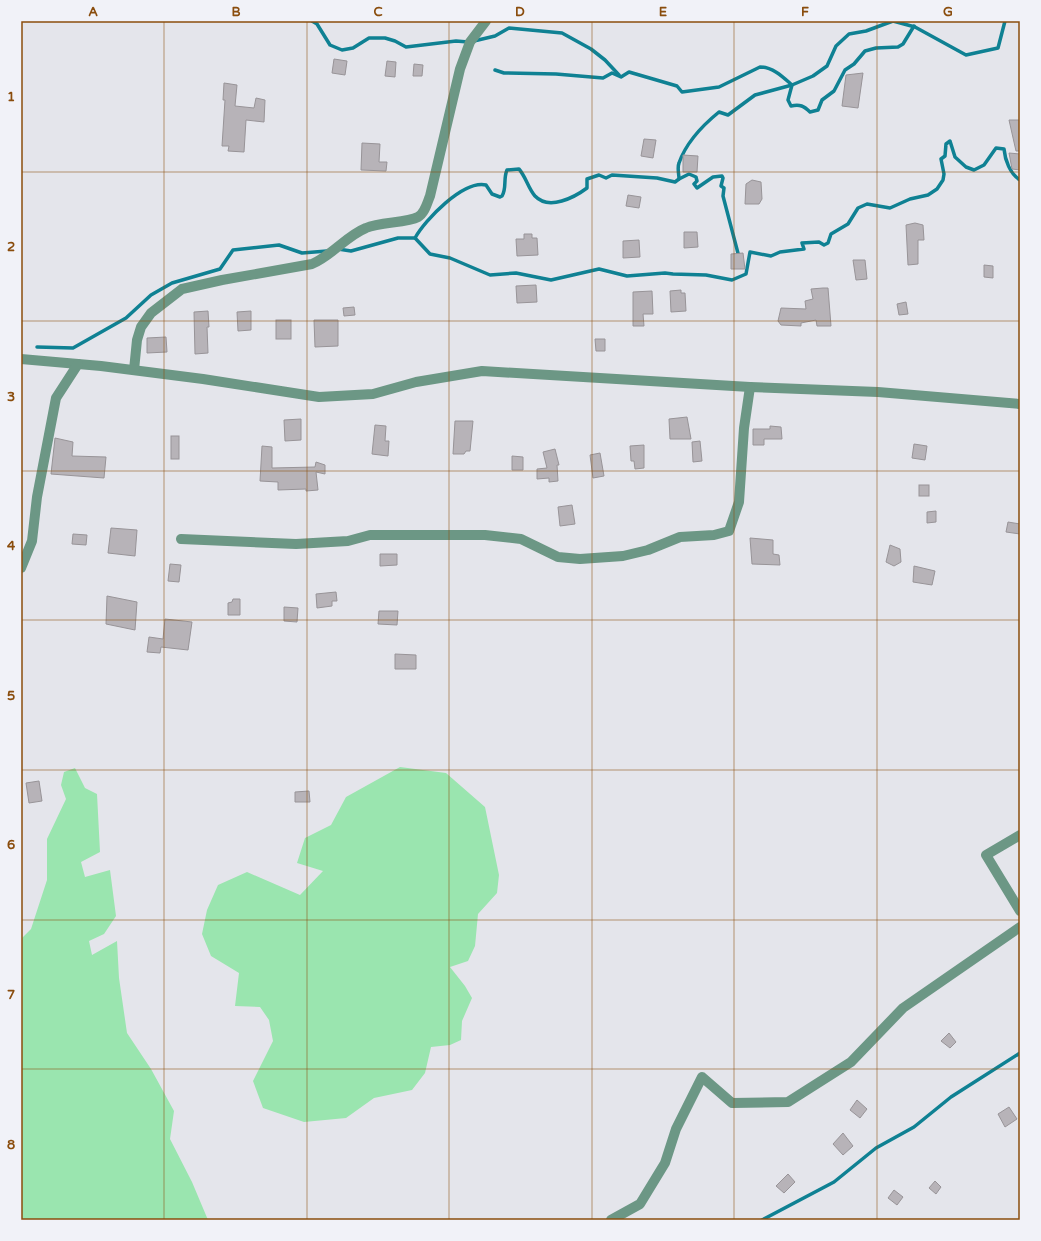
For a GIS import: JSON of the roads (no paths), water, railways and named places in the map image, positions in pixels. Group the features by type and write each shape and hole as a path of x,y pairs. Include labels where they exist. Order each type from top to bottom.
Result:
{"street":[{"path":"134,370 137,340 141,327 150,313 182,290 216,281 312,264 324,259 355,233 368,227 418,217 425,210 430,196 460,69 470,42 486,21"},
{"path":"21,359 134,370 320,397 373,394 416,382 482,371 750,387 878,392 1020,404"},
{"path":"21,568 32,541 37,497 56,398 78,364"},
{"path":"181,539 218,542 296,544 348,541 370,535 486,535 521,539 558,557 580,559 623,556 648,550 680,537 729,531 738,502 744,428 750,387"},
{"path":"21,540 32,541"},
{"path":"1020,835 986,855 1020,911"},
{"path":"611,1220 640,1204 665,1163 676,1129 702,1077 732,1102 788,1102 852,1062 903,1008 1020,926"}],"waterway":[{"path":"312,21 317,24 330,45 342,50 353,48 369,38 385,38 406,47 456,41 468,42"},
{"path":"338,249 351,251 398,238 415,238 427,221 436,212 456,195 467,189 477,185 486,185 492,194 500,197 502,196 507,170 519,169 535,196 547,202 562,201 576,195 587,188 587,179 599,175 606,178 612,175 657,178 675,182 679,179 678,165 686,148 713,117 719,112 728,115 755,95 792,85 813,76 827,66 836,46 849,34 866,31 893,21 915,27 966,55 998,48 1005,21"},
{"path":"495,70 504,73 556,74 603,78 612,73 621,77 629,72 677,86 682,92 719,87 760,67 765,67 778,73 792,85 788,100 791,106 802,106 810,112 818,110 822,100 834,91 845,70 854,64 865,51 876,48 898,47 903,44 914,26"},
{"path":"474,41 495,36 509,28 562,33 591,49 605,60 619,75"},
{"path":"415,238 430,254 450,258 490,275 516,273 551,280 599,269 627,276 665,273 706,275 732,280 746,274 750,252 771,256 780,252 804,249 802,243 819,242 824,245 828,243 831,234 848,224 858,208 867,204 890,208 910,199 928,195 937,189 943,180 944,174 941,159 945,156 946,144 950,141 955,157 966,167 974,170 984,165 996,148 1004,149 1013,174 1020,180"},
{"path":"679,179 689,174 696,177 697,181 694,184 697,188 713,177 722,176 721,186 724,188 723,196 739,257"},
{"path":"37,347 73,348 126,318 151,295 172,283 220,269 233,250 279,245 302,253 327,251"},
{"path":"762,1220 834,1182 876,1148 914,1127 951,1097 1020,1053"}]}
